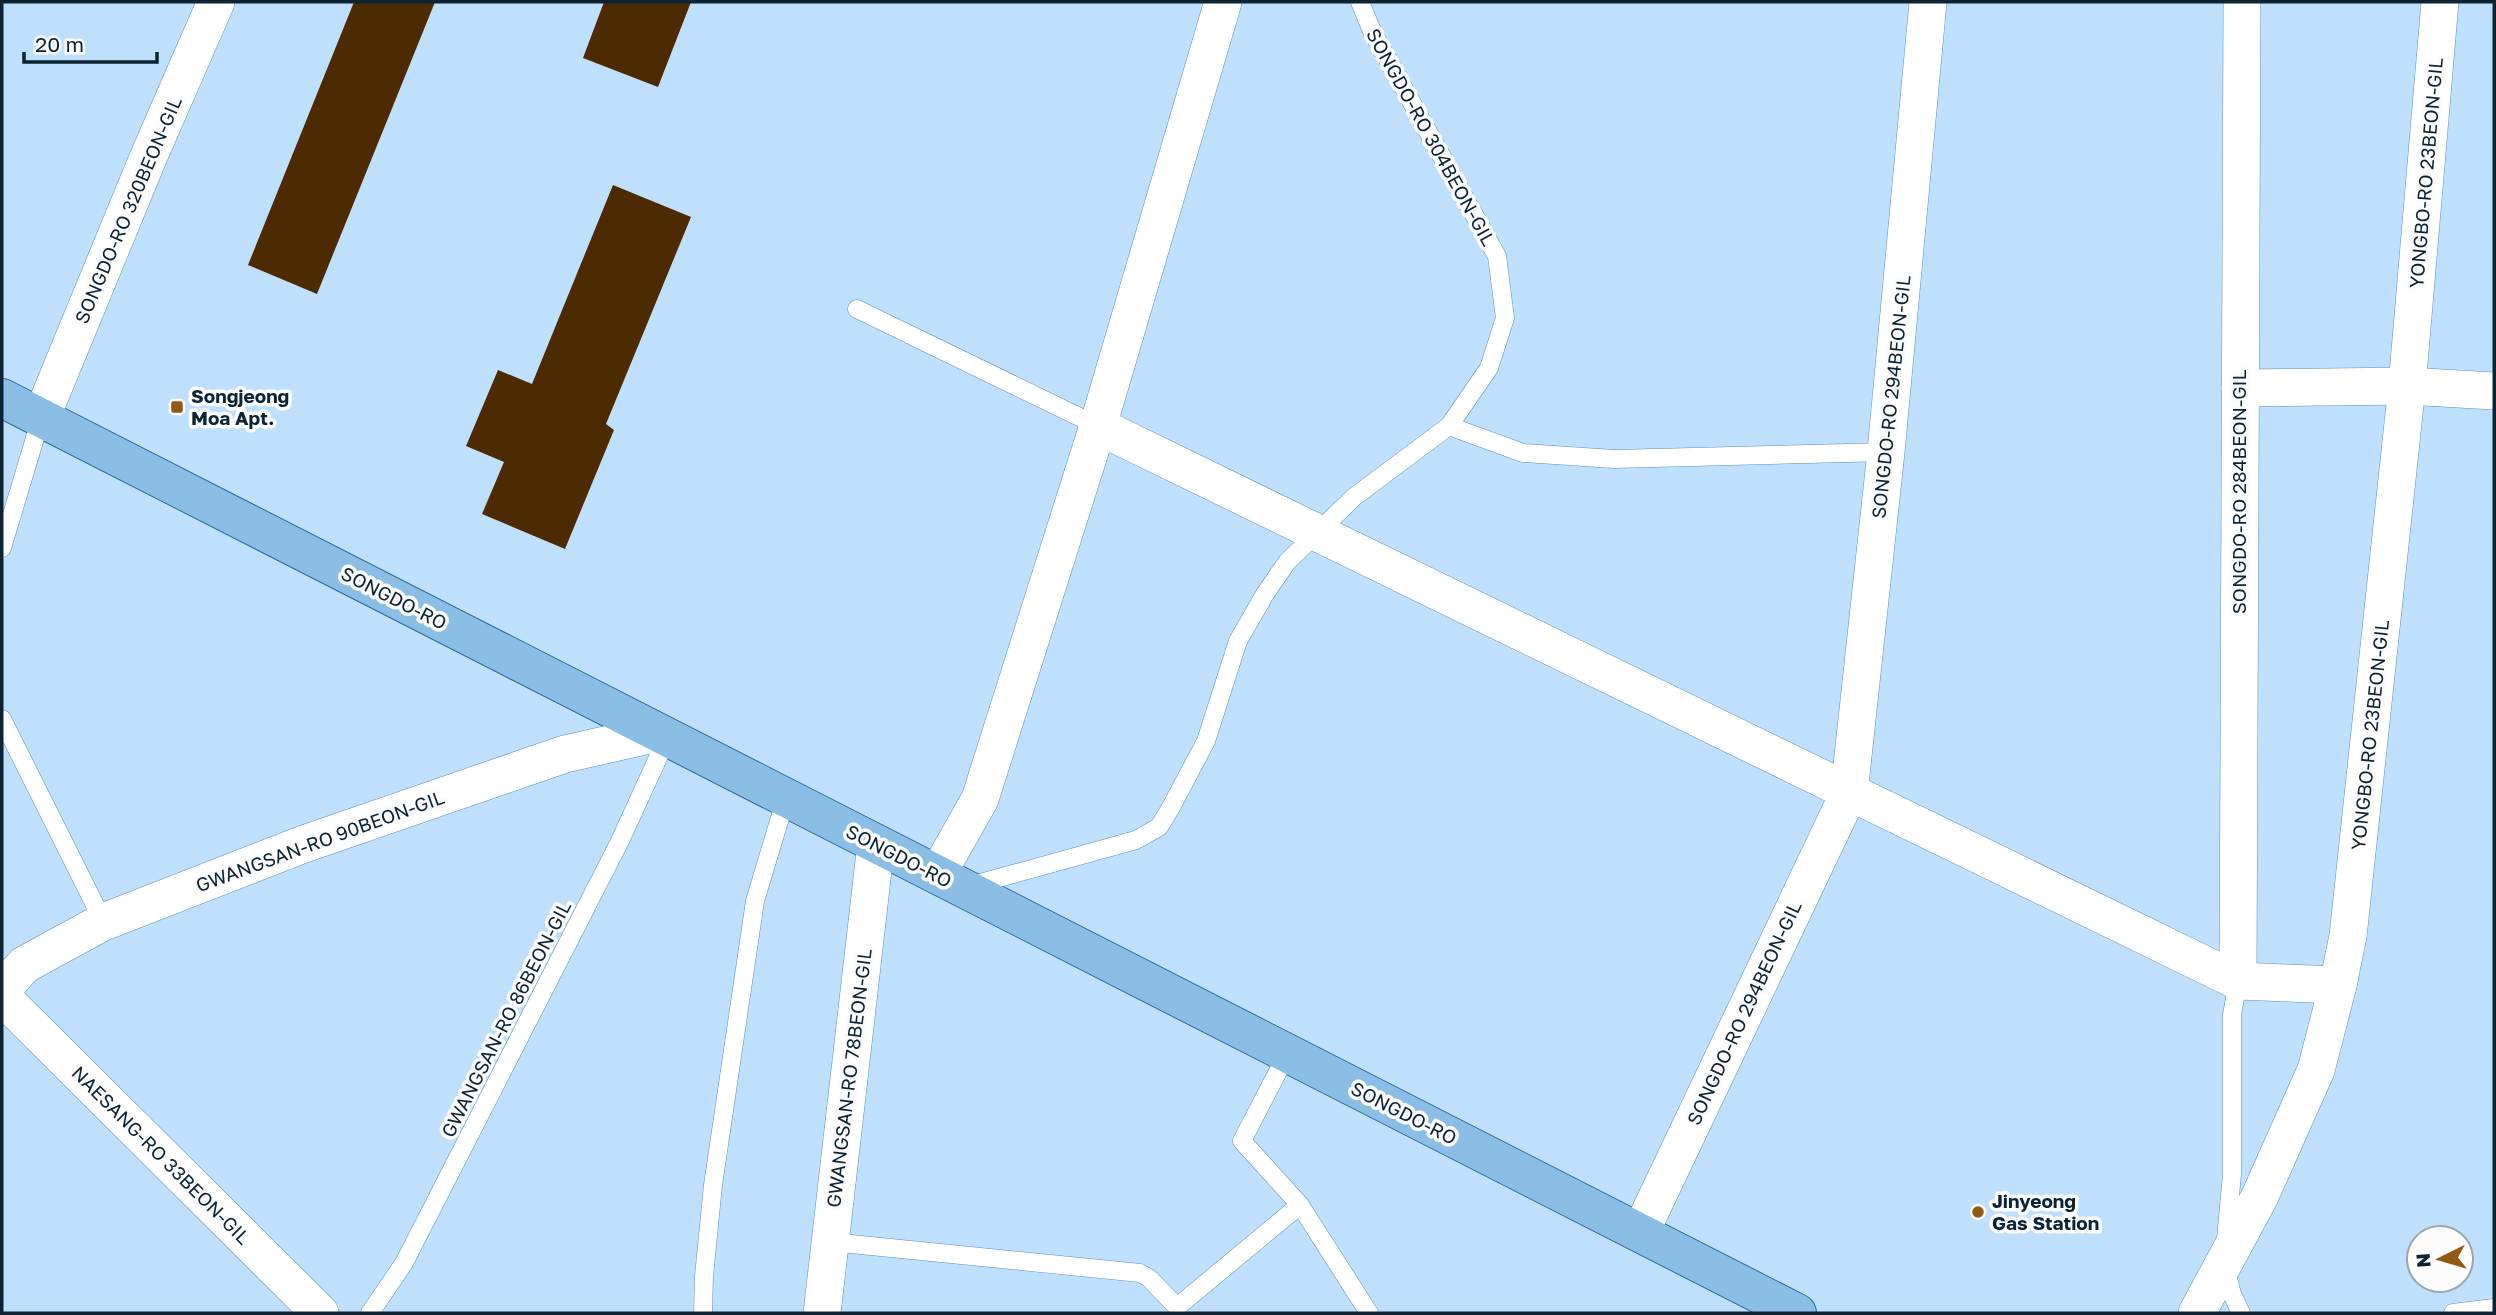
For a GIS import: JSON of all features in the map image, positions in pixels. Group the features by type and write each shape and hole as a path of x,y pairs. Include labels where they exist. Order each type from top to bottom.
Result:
{"main road":[{"name":"SONGDO-RO","path":"2,398 1797,1313"}],"street":[{"name":"SONGDO-RO 320BEON-GIL","path":"41,418 148,158 216,2"},
{"path":"950,882 980,799 1098,426 1223,2"},
{"name":"SONGDO-RO 294BEON-GIL","path":"1640,1233 1849,793 1886,452 1928,2"},
{"name":"SONGDO-RO 284BEON-GIL","path":"2238,981 2242,2"},
{"name":"YONGBO-RO 23BEON-GIL","path":"2197,1313 2260,1196 2316,1070 2338,985 2350,923 2407,386 2440,2"},
{"path":"2240,387 2407,386 2494,391"},
{"path":"1098,426 2238,981 2338,985"},
{"name":"GWANGSAN-RO 90BEON-GIL","path":"2,990 24,965 101,923 304,844 565,754 663,735"},
{"name":"GWANGSAN-RO 78BEON-GIL","path":"822,1313 876,844"},
{"name":"NAESANG-RO 33BEON-GIL","path":"2,998 320,1313"}],"lane":[{"name":"SONGDO-RO 304BEON-GIL","path":"950,882 1136,840 1158,827 1170,810 1206,741 1238,641 1287,562 1354,497 1449,426 1489,368 1505,318 1497,256 1372,31 1360,2"},
{"path":"857,309 1098,426"},
{"path":"2,548 41,418"},
{"path":"1449,426 1523,453 1588,458 1710,458 1886,452"},
{"path":"2,719 94,903 101,923"},
{"name":"GWANGSAN-RO 86BEON-GIL","path":"370,1313 411,1250 620,841 663,735"},
{"path":"703,1313 713,1185 755,901 786,798"},
{"path":"2238,981 2232,1015 2232,1174 2224,1263 2232,1294 2241,1313"},
{"path":"1287,1054 1242,1141 1300,1205 1369,1313"},
{"path":"831,1242 1140,1273 1149,1278 1177,1307 1300,1205"},
{"path":"2453,1313 2494,1308"}],"building":[{"path":"354,2 435,2 317,294 248,265"},
{"path":"604,2 691,2 658,87 583,58"},
{"path":"613,185 691,217 606,424 614,430 565,549 482,514 504,462 466,446 498,370 532,384"}],"place":[{"name":"Songjeong Moa Apt.","path":"177,407"},
{"name":"Jinyeong Gas Station","path":"1978,1212"}]}
